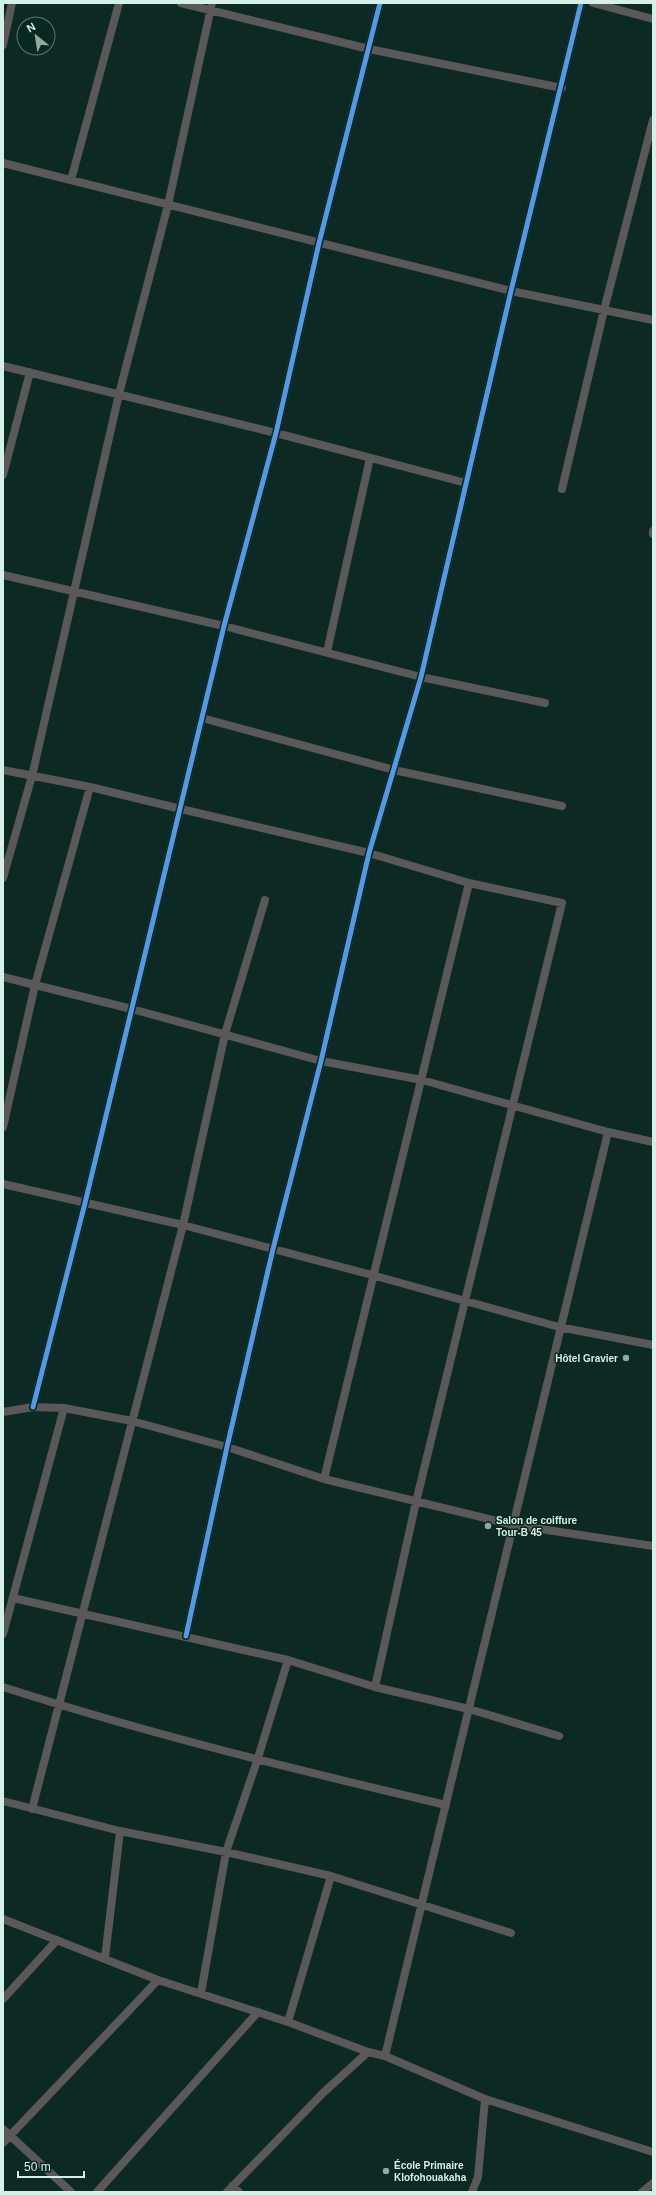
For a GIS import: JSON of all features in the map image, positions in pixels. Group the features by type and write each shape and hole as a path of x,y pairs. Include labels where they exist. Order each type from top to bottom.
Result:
{"street":[{"path":"3,45 12,3"},
{"path":"71,180 119,3"},
{"path":"181,3 211,6 369,50 562,88"},
{"path":"33,1407 85,1203 224,626 276,433 319,243 380,3"},
{"path":"186,1636 227,1447 273,1249 321,1061 369,853 421,677 511,291 562,88 581,3"},
{"path":"593,3 653,19"},
{"path":"3,878 32,776 119,394 168,205 211,6"},
{"path":"562,489 604,310 653,120"},
{"path":"3,163 511,291 653,320"},
{"path":"3,366 276,433 466,483"},
{"path":"3,476 30,372"},
{"path":"327,652 370,458"},
{"path":"3,575 224,626 421,677 545,703"},
{"path":"202,718 394,770 562,806"},
{"path":"3,770 90,787 369,853 470,883 562,903 416,1502 375,1687"},
{"path":"3,1125 35,985 90,787"},
{"path":"324,1479 372,1275 422,1080 470,883"},
{"path":"32,1809 132,1421 153,1347 183,1225 225,1034 265,900"},
{"path":"3,977 132,1009 321,1061 422,1080 608,1132 653,1142"},
{"path":"385,2056 514,1525 559,1327 608,1132"},
{"path":"3,1184 183,1225 372,1275 559,1327 653,1345"},
{"path":"3,1413 33,1407 64,1408 132,1421 227,1447 324,1479 416,1502 514,1525 653,1546"},
{"path":"3,1634 64,1408"},
{"path":"13,1598 288,1660 375,1687 469,1709 559,1736"},
{"path":"201,1993 226,1852 257,1761 288,1660"},
{"path":"3,1687 59,1705 257,1761 446,1805"},
{"path":"3,1801 120,1831 226,1852 331,1876 511,1933"},
{"path":"105,1958 120,1831"},
{"path":"288,2022 331,1876"},
{"path":"3,1919 158,1980 288,2022 368,2052 385,2056 485,2099 653,2152"},
{"path":"3,1999 57,1940"},
{"path":"3,2143 158,1980"},
{"path":"97,2192 258,2012"},
{"path":"238,2192 229,2189 368,2052"},
{"path":"472,2192 478,2177 485,2099"},
{"path":"3,2129 71,2192"},
{"path":"642,2192 653,2183"}],"cycle path":[{"path":"33,1407 85,1203 224,626 276,433 319,243 380,3"},
{"path":"186,1636 227,1447 273,1249 321,1061 369,853 421,677 511,291 581,3"}],"place":[{"name":"Hôtel Gravier","path":"626,1358"},
{"name":"Salon de coiffure Tour-B 45","path":"488,1526"},
{"name":"École Primaire Klofohouakaha","path":"386,2171"}]}
